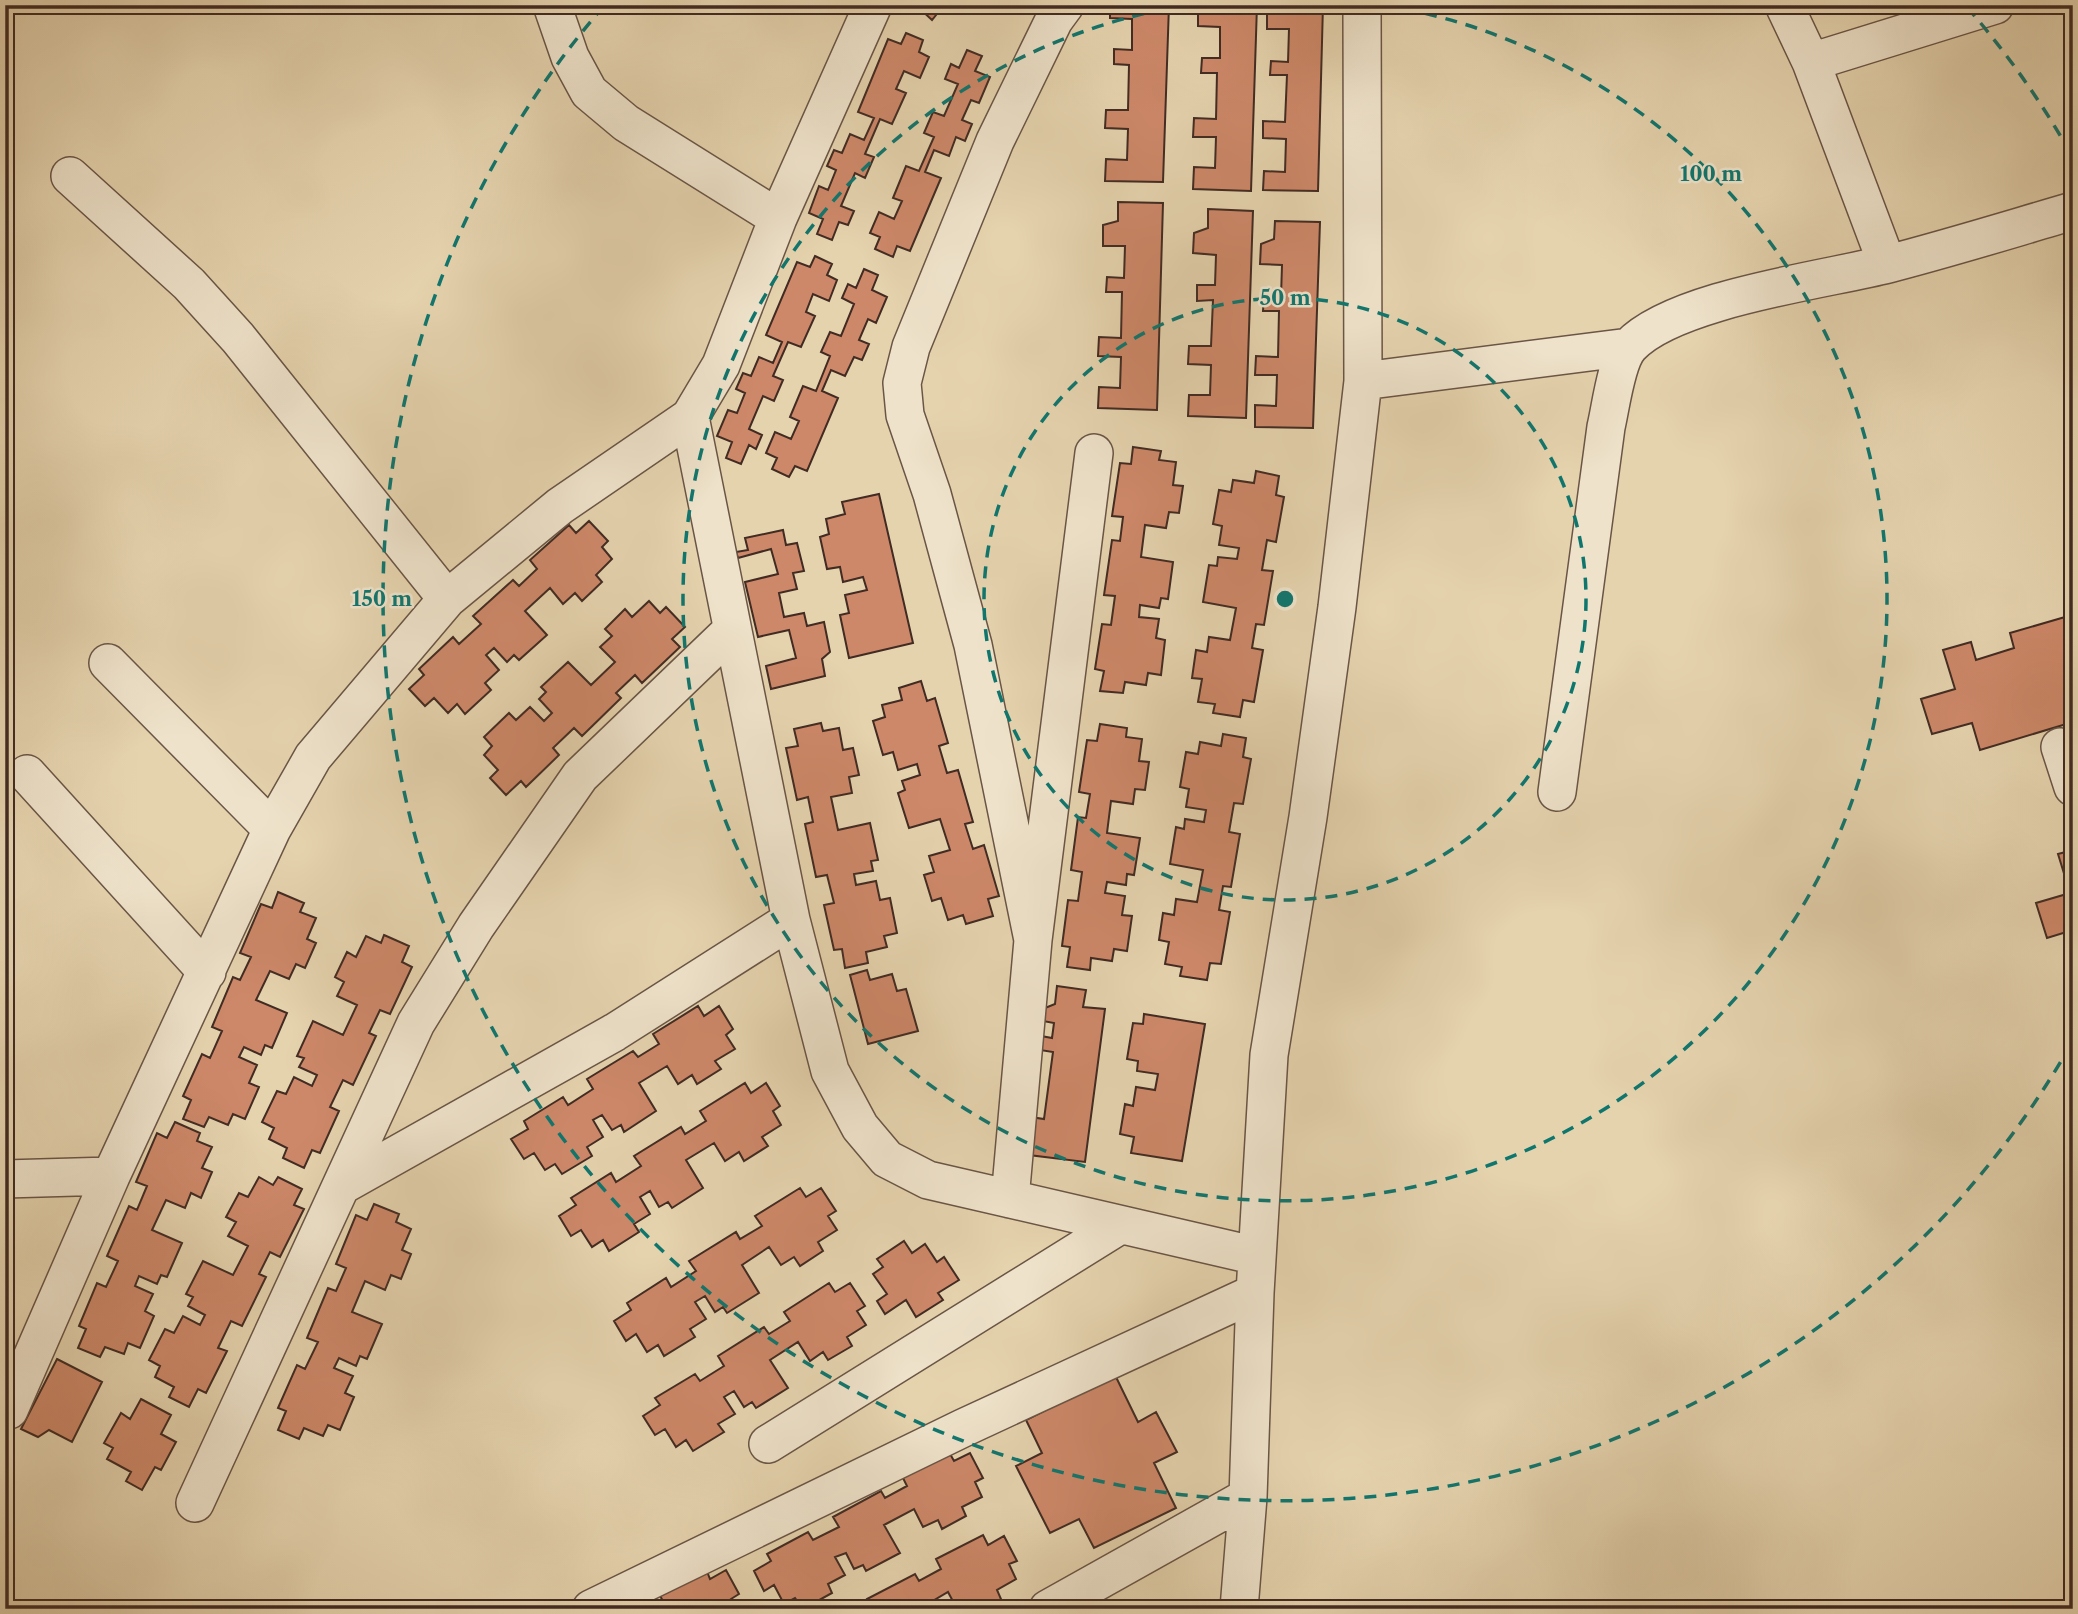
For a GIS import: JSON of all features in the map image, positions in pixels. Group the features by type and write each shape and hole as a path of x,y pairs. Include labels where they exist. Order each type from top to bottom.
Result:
{"street":[{"path":"552,5 569,57 589,92 626,122 778,218"},
{"path":"9,1410 111,1176 272,829 313,757 447,599 560,506 690,417 721,365 778,218 873,5"},
{"path":"1033,940 973,645 932,494 905,415 902,383 911,347 995,141 1065,5"},
{"path":"1238,1609 1248,1497 1255,1293 1269,1055 1308,817 1338,607 1363,381 1362,5"},
{"path":"1784,5 1811,62 1887,264"},
{"path":"1811,62 1995,5"},
{"path":"70,176 144,241 229,329 447,599"},
{"path":"1558,792 1606,427 1616,381 1629,347 1655,326 1720,302 1887,264 2073,211"},
{"path":"1363,381 1629,347"},
{"path":"690,417 791,920 830,1072 860,1127 887,1159 928,1180 1257,1256"},
{"path":"1010,1199 1033,940 1094,453"},
{"path":"195,1503 416,1023 532,841 580,776 732,631"},
{"path":"108,663 272,829"},
{"path":"2060,747 2073,787"},
{"path":"26,774 207,972"},
{"path":"341,1186 615,1032 791,920"},
{"path":"5,1179 111,1176"},
{"path":"768,1444 1120,1225"},
{"path":"591,1609 951,1434 1255,1293"},
{"path":"1048,1609 1248,1497"}],"building":[{"path":"923,5 944,5 932,20 920,9"},
{"path":"1110,5 1169,5 1163,182 1105,181 1106,159 1127,160 1128,129 1105,128 1106,110 1128,110 1129,65 1114,64 1114,49 1132,50 1132,19 1110,18"},
{"path":"1257,5 1251,191 1193,189 1194,167 1215,168 1216,137 1193,137 1194,118 1216,119 1217,73 1201,73 1202,58 1220,58 1220,27 1198,26 1198,6"},
{"path":"1276,5 1323,5 1318,191 1263,190 1264,171 1285,172 1286,139 1263,138 1263,121 1285,122 1287,75 1270,75 1271,61 1288,62 1289,29 1267,29 1267,8"},
{"path":"906,33 923,40 919,52 929,57 920,78 904,71 896,89 906,93 892,124 880,119 865,154 874,157 865,178 855,173 841,206 854,211 848,225 839,222 832,240 817,234 823,219 809,213 819,186 828,190 836,170 827,166 834,150 842,153 850,134 864,140 874,118 858,112 888,39 901,44"},
{"path":"967,50 982,56 975,71 990,77 979,103 971,100 962,120 972,124 965,141 956,137 949,156 934,150 925,172 941,178 910,251 897,246 893,257 875,249 880,237 870,233 879,212 894,219 902,201 893,198 906,166 919,171 934,137 924,133 933,112 944,116 958,84 945,79 951,64 959,68"},
{"path":"1118,202 1163,203 1157,410 1098,408 1099,387 1120,388 1121,357 1098,356 1099,337 1121,338 1122,292 1106,292 1107,277 1124,278 1125,246 1103,246 1103,225 1118,221"},
{"path":"1208,209 1253,211 1246,418 1188,416 1189,395 1210,395 1211,365 1188,364 1189,346 1211,346 1213,300 1197,301 1197,285 1215,285 1216,255 1193,253 1194,233 1208,228"},
{"path":"1275,221 1320,222 1313,428 1255,427 1255,405 1276,406 1277,375 1255,375 1256,356 1278,357 1279,311 1263,311 1264,296 1281,297 1282,265 1260,264 1261,244 1274,239"},
{"path":"815,256 832,264 827,275 837,280 829,301 813,294 806,312 815,316 801,347 788,342 773,376 783,380 774,401 763,396 749,429 762,435 756,449 749,445 741,464 726,458 732,442 717,436 728,410 737,413 745,393 736,389 743,373 751,376 759,357 773,363 782,342 766,335 797,262 810,267"},
{"path":"864,269 878,275 872,290 887,297 876,323 868,319 859,340 869,344 862,360 854,357 845,376 831,370 822,391 838,398 807,471 795,466 789,477 772,469 777,458 766,453 775,432 791,439 799,421 790,417 803,386 816,391 830,356 821,352 830,332 841,336 854,304 842,298 848,284 856,288"},
{"path":"1133,447 1161,451 1159,460 1176,462 1173,485 1183,486 1179,513 1169,512 1166,528 1145,525 1141,557 1173,562 1168,599 1161,598 1159,608 1140,605 1139,617 1159,619 1156,638 1165,640 1161,675 1148,673 1146,685 1125,682 1123,693 1100,691 1104,671 1095,669 1102,624 1111,625 1115,596 1104,595 1112,540 1120,541 1123,517 1112,516 1120,463 1131,464"},
{"path":"1256,471 1279,476 1276,495 1284,497 1276,542 1267,540 1262,570 1273,571 1264,625 1256,624 1252,648 1263,650 1254,702 1243,700 1240,717 1213,713 1215,704 1198,702 1202,679 1192,678 1196,650 1207,652 1209,637 1230,640 1236,608 1203,602 1209,565 1217,566 1218,557 1237,559 1239,548 1219,545 1222,526 1213,524 1219,490 1231,492 1233,480 1254,483"},
{"path":"879,494 913,643 849,658 840,615 849,613 845,595 867,590 863,577 843,582 840,567 827,569 820,537 829,534 826,519 845,514 842,502"},
{"path":"589,521 608,541 602,547 612,559 596,575 602,582 582,601 575,593 563,604 550,588 525,611 547,635 519,660 514,655 507,662 494,648 486,655 499,670 485,683 491,690 465,714 457,704 448,713 434,698 425,706 409,689 424,675 419,669 453,637 459,644 481,624 473,616 513,580 519,586 537,569 530,560 569,525 576,533"},
{"path":"783,530 786,545 797,543 804,571 793,573 797,589 779,593 784,617 804,613 807,626 824,622 830,652 822,659 825,676 771,689 766,666 796,658 789,630 758,637 745,582 778,574 771,549 738,558 736,552 748,550 745,538"},
{"path":"649,601 660,613 666,607 685,627 672,639 680,647 642,683 635,675 616,693 621,698 582,736 574,728 553,748 559,755 526,787 521,781 506,795 490,778 498,770 484,755 492,746 484,737 509,713 516,720 530,707 544,721 552,713 539,699 546,692 541,687 568,662 591,685 615,662 600,647 612,636 605,629 625,609 632,617"},
{"path":"2065,617 2069,629 2073,627 2073,722 1980,750 1972,723 1932,734 1921,699 1955,689 1943,650 1971,642 1976,660 2014,648 2010,633"},
{"path":"921,681 927,701 935,698 948,743 939,746 947,773 958,770 973,822 965,824 973,849 984,845 999,896 988,899 993,916 966,924 963,915 948,920 941,898 932,901 924,875 934,872 929,856 950,850 940,819 909,828 898,793 905,790 902,781 920,775 917,764 898,770 893,752 883,755 873,721 885,717 882,705 902,700 899,688"},
{"path":"821,723 823,731 839,728 843,750 853,748 859,775 849,777 852,793 831,797 838,830 870,823 878,860 871,861 873,871 854,874 856,885 876,881 880,900 890,898 897,933 884,936 887,947 866,952 868,963 845,968 842,949 834,950 824,905 834,903 827,875 816,877 805,824 813,822 808,797 797,800 786,748 798,746 794,729"},
{"path":"1100,724 1127,728 1126,737 1142,739 1139,761 1149,762 1145,790 1135,789 1133,804 1111,801 1107,833 1140,838 1134,875 1127,874 1126,885 1107,882 1105,893 1125,896 1122,915 1132,916 1127,951 1114,949 1112,961 1091,958 1090,970 1067,967 1070,947 1062,946 1068,900 1078,901 1082,872 1071,870 1078,817 1086,818 1090,794 1079,792 1087,740 1097,741"},
{"path":"1223,734 1246,738 1243,757 1251,759 1243,804 1234,803 1229,832 1240,834 1231,887 1223,886 1219,910 1230,912 1221,964 1210,963 1207,980 1180,976 1182,967 1165,964 1169,942 1159,940 1163,913 1174,915 1176,899 1197,902 1203,870 1170,864 1176,827 1184,829 1185,819 1204,822 1206,810 1186,807 1189,789 1180,787 1186,752 1198,754 1200,742 1221,746"},
{"path":"2073,850 2073,930 2047,938 2036,903 2070,893 2058,854"},
{"path":"278,892 304,903 300,912 316,918 307,939 316,943 305,968 296,964 289,979 270,971 256,1000 287,1013 272,1048 265,1045 261,1055 244,1047 239,1057 257,1065 249,1083 259,1087 245,1119 233,1114 228,1125 209,1117 204,1127 183,1119 191,1100 183,1096 202,1054 210,1058 222,1031 212,1027 233,977 240,980 251,957 240,953 261,904 272,908"},
{"path":"384,935 409,946 402,962 412,967 390,1014 380,1010 369,1033 376,1036 353,1085 343,1080 330,1107 339,1111 320,1153 312,1150 304,1168 283,1158 287,1148 269,1139 274,1128 262,1122 277,1091 286,1094 294,1077 312,1086 317,1075 299,1067 304,1058 297,1056 313,1021 343,1035 357,1005 337,996 344,982 335,977 347,952 356,957 366,936 381,943"},
{"path":"867,970 870,980 892,974 897,991 906,989 918,1031 868,1044 850,975"},
{"path":"1057,986 1086,990 1083,1007 1105,1009 1085,1162 1029,1155 1024,1116 1044,1119 1053,1052 1040,1050 1041,1036 1052,1038 1054,1023 1043,1021 1045,1008 1055,1004"},
{"path":"698,1006 704,1016 719,1006 733,1029 726,1035 735,1049 715,1061 721,1069 697,1084 692,1075 678,1084 667,1066 639,1083 656,1111 624,1132 621,1125 612,1130 602,1115 593,1120 603,1137 587,1147 592,1156 562,1174 555,1164 545,1170 534,1153 524,1159 511,1139 528,1129 524,1121 563,1097 568,1105 593,1089 587,1079 633,1051 638,1057 659,1044 653,1034"},
{"path":"1144,1014 1205,1024 1182,1161 1131,1153 1134,1137 1120,1134 1125,1104 1133,1106 1136,1087 1155,1090 1158,1074 1137,1071 1138,1061 1127,1059 1133,1023 1143,1024"},
{"path":"745,1083 751,1093 766,1083 780,1106 773,1111 781,1125 762,1137 768,1146 744,1161 739,1152 725,1161 714,1143 686,1160 703,1188 672,1208 668,1202 659,1207 650,1191 640,1197 650,1214 634,1224 639,1232 609,1251 603,1240 592,1247 581,1230 571,1236 559,1216 576,1205 571,1198 611,1173 616,1182 641,1166 634,1156 681,1127 685,1134 706,1121 700,1111"},
{"path":"175,1122 200,1133 197,1141 212,1147 202,1168 212,1172 201,1198 191,1193 185,1208 166,1200 152,1230 182,1243 167,1277 161,1275 157,1284 139,1276 135,1286 153,1294 145,1311 154,1316 140,1348 128,1343 124,1354 105,1347 100,1357 78,1348 86,1329 79,1326 97,1283 106,1287 118,1261 107,1256 129,1206 137,1210 147,1186 136,1182 157,1133 167,1138"},
{"path":"259,1177 273,1185 278,1177 302,1189 294,1205 304,1209 280,1257 270,1252 259,1274 266,1277 242,1326 231,1321 218,1348 227,1351 206,1393 198,1389 189,1407 169,1397 174,1387 155,1377 160,1366 149,1360 165,1329 174,1333 183,1316 200,1325 205,1315 188,1306 193,1297 186,1294 203,1261 233,1275 248,1246 228,1236 236,1222 226,1217 239,1193 248,1197"},
{"path":"800,1188 806,1197 821,1188 836,1211 828,1216 837,1230 818,1242 823,1251 800,1266 794,1257 781,1265 769,1247 742,1265 759,1293 727,1313 723,1307 715,1312 705,1296 695,1302 706,1319 690,1329 695,1337 664,1356 658,1345 647,1352 636,1334 626,1341 614,1321 631,1310 627,1303 666,1278 671,1287 696,1271 689,1261 736,1232 740,1239 762,1226 755,1216"},
{"path":"374,1204 399,1214 396,1222 411,1229 402,1250 411,1254 401,1279 391,1275 385,1290 365,1281 352,1312 382,1324 367,1359 360,1356 356,1366 339,1358 334,1368 353,1376 345,1393 354,1397 340,1430 328,1425 323,1436 304,1428 299,1439 278,1430 286,1411 278,1408 297,1365 305,1369 318,1342 307,1338 328,1288 336,1291 346,1268 336,1264 356,1215 367,1220"},
{"path":"904,1241 912,1253 925,1244 937,1262 944,1257 959,1280 938,1293 943,1300 916,1317 906,1300 885,1314 877,1301 887,1294 873,1274 883,1267 877,1259"},
{"path":"829,1283 835,1292 850,1283 865,1306 857,1311 866,1325 847,1337 852,1346 828,1360 823,1352 810,1361 798,1342 770,1360 788,1388 756,1408 752,1402 744,1407 734,1391 724,1397 735,1414 718,1424 724,1432 693,1451 686,1440 676,1447 665,1429 655,1435 643,1416 660,1405 655,1398 695,1374 700,1381 724,1366 718,1356 764,1327 769,1334 790,1321 784,1312"},
{"path":"57,1359 102,1382 72,1442 49,1430 38,1437 21,1429"},
{"path":"1115,1375 1138,1422 1156,1412 1177,1452 1154,1463 1176,1508 1094,1548 1079,1519 1050,1533 1016,1466 1042,1453 1026,1420"},
{"path":"141,1399 171,1415 161,1434 176,1442 161,1470 155,1467 142,1490 126,1481 131,1472 107,1459 113,1448 104,1443 121,1413 130,1419"},
{"path":"949,1452 954,1461 970,1453 983,1478 975,1482 982,1497 962,1507 966,1516 942,1529 938,1520 923,1527 914,1509 884,1525 900,1553 866,1571 863,1565 854,1569 846,1553 835,1557 845,1575 828,1584 832,1593 803,1609 795,1598 784,1604 774,1585 764,1591 754,1571 771,1561 767,1554 808,1532 813,1540 839,1527 833,1517 881,1491 885,1498 907,1486 902,1476"},
{"path":"983,1535 988,1545 1004,1536 1017,1561 1009,1564 1016,1579 997,1590 1001,1599 983,1609 975,1609 972,1603 957,1609 948,1592 919,1609 872,1609 867,1599 915,1574 919,1581 941,1569 936,1559"},
{"path":"706,1569 710,1579 726,1570 739,1594 731,1599 737,1609 654,1609 664,1603 659,1594"}]}
